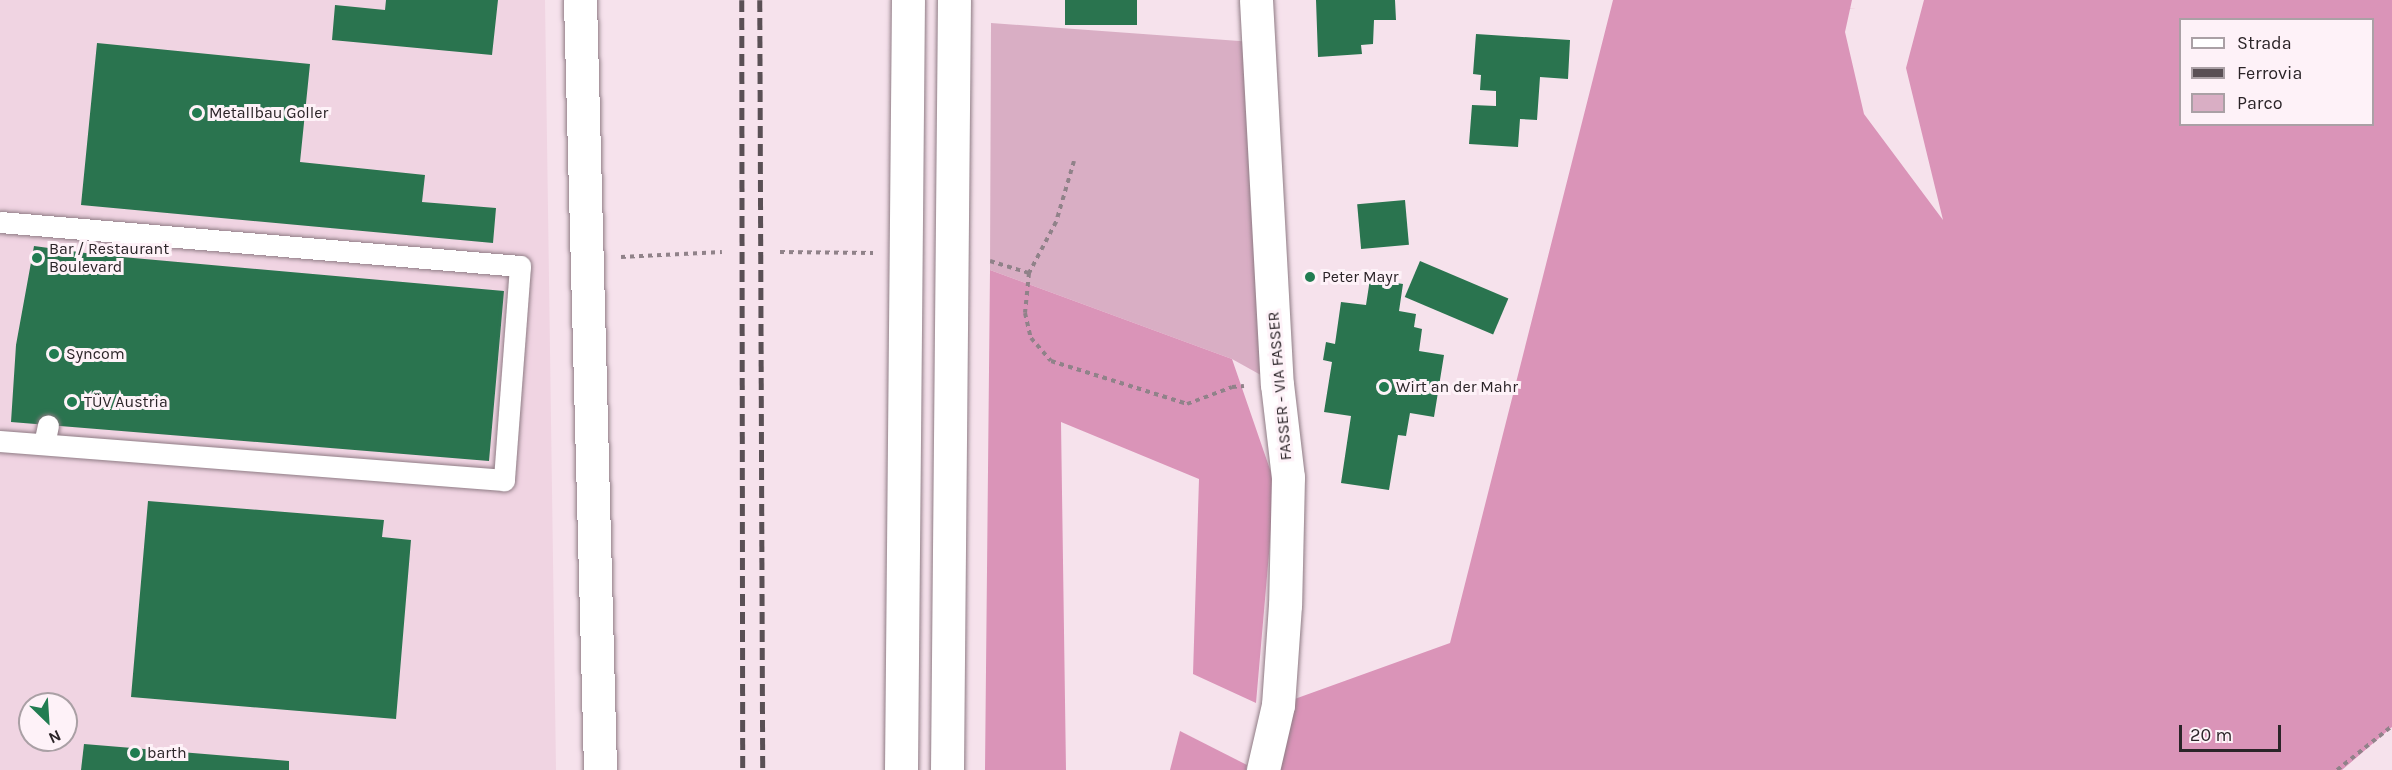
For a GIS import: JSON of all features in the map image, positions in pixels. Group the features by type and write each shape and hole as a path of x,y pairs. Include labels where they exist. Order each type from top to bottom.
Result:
{"main road":[{"path":"580,0 600,770"},
{"path":"901,770 908,0"},
{"path":"947,770 954,0"},
{"name":"FASSER - VIA FASSER","path":"1256,0 1277,384 1288,477 1285,605 1278,705 1263,770"}],"lane":[{"path":"0,222 520,266 504,480 46,435 0,441"}],"path":[{"path":"1074,161 1056,222 1029,273 1025,313 1031,338 1051,361 1187,404 1232,387 1277,384"},
{"path":"587,259 722,252"},
{"path":"780,252 877,254"},
{"path":"990,261 1029,273"},
{"path":"2337,770 2392,726"}],"shaded area":[{"path":"0,0 545,0 556,770 0,770"},
{"path":"1613,0 1852,0 1845,32 1864,114 1943,220 1906,68 1924,0 2392,0 2392,727 2342,770 1263,770 1278,705 1450,643"},
{"path":"990,270 1232,359 1275,484 1256,703 1193,674 1199,479 1061,422 1066,770 985,770"},
{"path":"1180,731 1247,765 1246,770 1170,770"}],"green space":[{"path":"991,23 1253,42 1277,384 1232,359 990,270"}],"building":[{"path":"386,0 498,0 492,55 332,40 335,5 385,10"},
{"path":"1065,0 1137,0 1137,25 1065,25"},
{"path":"1316,0 1395,0 1396,20 1374,20 1373,44 1361,45 1362,54 1318,57"},
{"path":"1476,34 1570,40 1568,79 1540,77 1537,120 1520,119 1518,147 1469,144 1472,105 1496,106 1496,91 1480,90 1481,75 1473,74"},
{"name":"Metallbau Goller","path":"97,43 310,64 300,162 425,175 422,202 496,208 493,243 81,205"},
{"path":"1405,200 1409,245 1361,249 1357,204"},
{"name":"Syncom","path":"34,246 100,255 504,291 489,461 11,422 16,345"},
{"path":"1420,261 1508,299 1493,334 1405,297"},
{"name":"Wirt an der Mahr","path":"1370,279 1403,284 1399,311 1416,314 1414,327 1422,329 1419,351 1444,355 1434,417 1410,413 1406,436 1398,435 1389,490 1341,483 1351,416 1324,412 1332,362 1323,360 1326,342 1335,344 1341,302 1366,305"},
{"path":"148,501 384,520 382,537 411,540 396,719 131,697"},
{"name":"barth","path":"84,744 289,761 289,770 81,770"}],"railway":[{"path":"742,0 743,770"},
{"path":"760,0 763,770"}],"place":[{"name":"Metallbau Goller","path":"197,113"},
{"name":"Bar / Restaurant Boulevard","path":"37,258"},
{"name":"Peter Mayr","path":"1310,277"},
{"name":"Syncom","path":"54,354"},
{"name":"Wirt an der Mahr","path":"1384,387"},
{"name":"TÜV Austria","path":"72,402"},
{"name":"barth","path":"135,753"}]}
